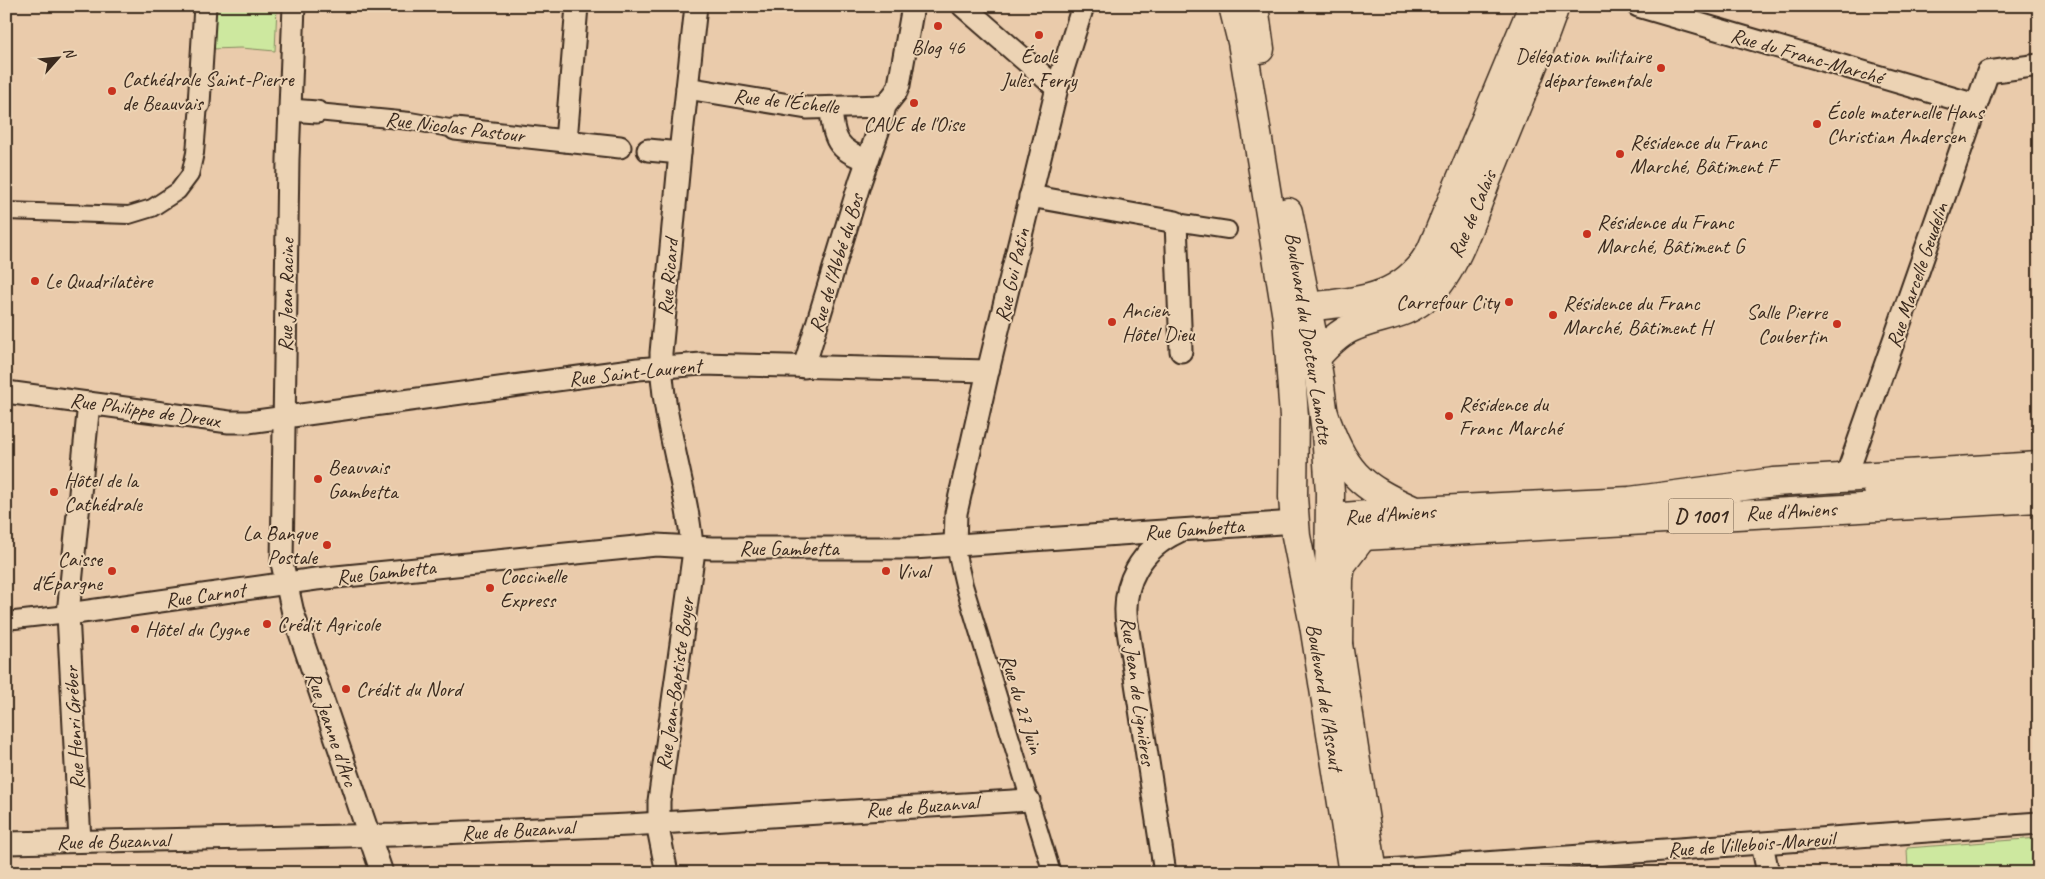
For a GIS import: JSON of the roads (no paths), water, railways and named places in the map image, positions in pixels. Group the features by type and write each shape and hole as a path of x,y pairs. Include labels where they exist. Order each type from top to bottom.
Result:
{"main road":[{"name":"Boulevard du Docteur Lamotte","path":"1233,6 1297,312 1316,357 1324,414 1318,523 1338,644"},
{"name":"Boulevard du Docteur Lamotte","path":"1248,6 1262,63"},
{"name":"Boulevard du Docteur Lamotte","path":"1254,6 1280,172 1297,312 1291,370 1294,416 1293,497 1318,523"},
{"name":"Rue de Calais","path":"1297,312 1374,298 1395,289 1420,269 1431,251 1532,6"},
{"name":"Rue de Calais","path":"1316,357 1344,331 1400,313 1418,303 1438,286 1445,276 1470,221 1554,6"},
{"path":"1324,414 1337,451 1359,478 1384,497 1417,511"},
{"name":"Rue d'Amiens","path":"1318,523 1417,511 1630,501 1758,483 2039,466"},
{"name":"Rue d'Amiens","path":"1363,536 2039,498"},
{"name":"D 1001","path":"1318,523 1346,537 1363,536"},
{"name":"Boulevard de l'Assaut","path":"1318,523 1298,551 1366,872"},
{"path":"1338,644 1341,565 1363,536"},
{"name":"Boulevard de l'Assaut","path":"1338,644 1366,872"}],"street":[{"path":"6,212 120,215 138,213 152,208 178,191 190,175 195,153 205,6"},
{"name":"Rue Jean Racine","path":"285,584 281,551 290,110 294,6"},
{"path":"566,140 577,6"},
{"name":"Rue Ricard","path":"692,546 661,367 680,153 696,6"},
{"name":"Rue de l'Abbé du Bos","path":"804,366 885,106 899,85 913,6"},
{"path":"963,6 1057,88"},
{"name":"Rue Gui Patin","path":"955,546 956,513 988,370 1057,88 1083,6"},
{"name":"Rue du Franc-Marché","path":"1638,6 1976,106"},
{"name":"Rue Marcelle Geudelin","path":"1846,477 1988,72 2039,65"},
{"name":"Rue de l'Échelle","path":"687,88 807,108 885,106"},
{"path":"832,108 832,125 838,141 849,152 868,160"},
{"name":"Rue Nicolas Pastour","path":"290,110 410,121 454,129 620,147"},
{"path":"648,150 680,153"},
{"path":"1030,196 1228,230"},
{"path":"1176,222 1181,351"},
{"name":"Rue Saint-Laurent","path":"284,418 661,367 702,364 988,370"},
{"name":"Rue Philippe de Dreux","path":"6,392 230,422 284,418"},
{"name":"Rue Henri Gréber","path":"80,842 68,614 88,403"},
{"name":"Rue d'Amiens","path":"1630,501 1724,498 2039,480"},
{"name":"Rue Gambetta","path":"285,584 316,579 656,545 712,548 903,548 1318,523"},
{"name":"Rue Jean de Lignières","path":"1165,873 1125,602 1126,593 1133,575 1146,556 1161,542 1181,530"},
{"name":"Rue Jean-Baptiste Boyer","path":"667,873 658,823 660,788 692,572 692,546"},
{"name":"Rue du 27 Juin","path":"955,546 964,585 1052,873"},
{"name":"Rue Carnot","path":"6,621 285,584"},
{"name":"Rue Jeanne d'Arc","path":"285,584 292,613 382,873"},
{"name":"Rue de Buzanval","path":"6,843 370,836 658,823 1029,800"},
{"name":"Rue de Villebois-Mareuil","path":"1366,872 2039,823"},
{"path":"1762,844 1768,873"}],"place":[{"name":"Blog 46","path":"938,26"},
{"name":"École Jules Ferry","path":"1039,35"},
{"name":"Délégation militaire départementale","path":"1661,68"},
{"name":"Cathédrale Saint-Pierre de Beauvais","path":"112,91"},
{"name":"CAUE de l'Oise","path":"914,103"},
{"name":"École maternelle Hans Christian Andersen","path":"1817,124"},
{"name":"Résidence du Franc Marché, Bâtiment F","path":"1620,154"},
{"name":"Résidence du Franc Marché, Bâtiment G","path":"1587,234"},
{"name":"Le Quadrilatère","path":"35,281"},
{"name":"Carrefour City","path":"1509,302"},
{"name":"Résidence du Franc Marché, Bâtiment H","path":"1553,315"},
{"name":"Ancien Hôtel Dieu","path":"1112,322"},
{"name":"Salle Pierre Coubertin","path":"1837,324"},
{"name":"Résidence du Franc Marché","path":"1449,416"},
{"name":"Beauvais Gambetta","path":"318,479"},
{"name":"Hôtel de la Cathédrale","path":"54,492"},
{"name":"La Banque Postale","path":"327,545"},
{"name":"Caisse d'Épargne","path":"112,571"},
{"name":"Vival","path":"886,571"},
{"name":"Coccinelle Express","path":"490,588"},
{"name":"Crédit Agricole","path":"267,624"},
{"name":"Hôtel du Cygne","path":"135,629"},
{"name":"Crédit du Nord","path":"346,689"}]}
